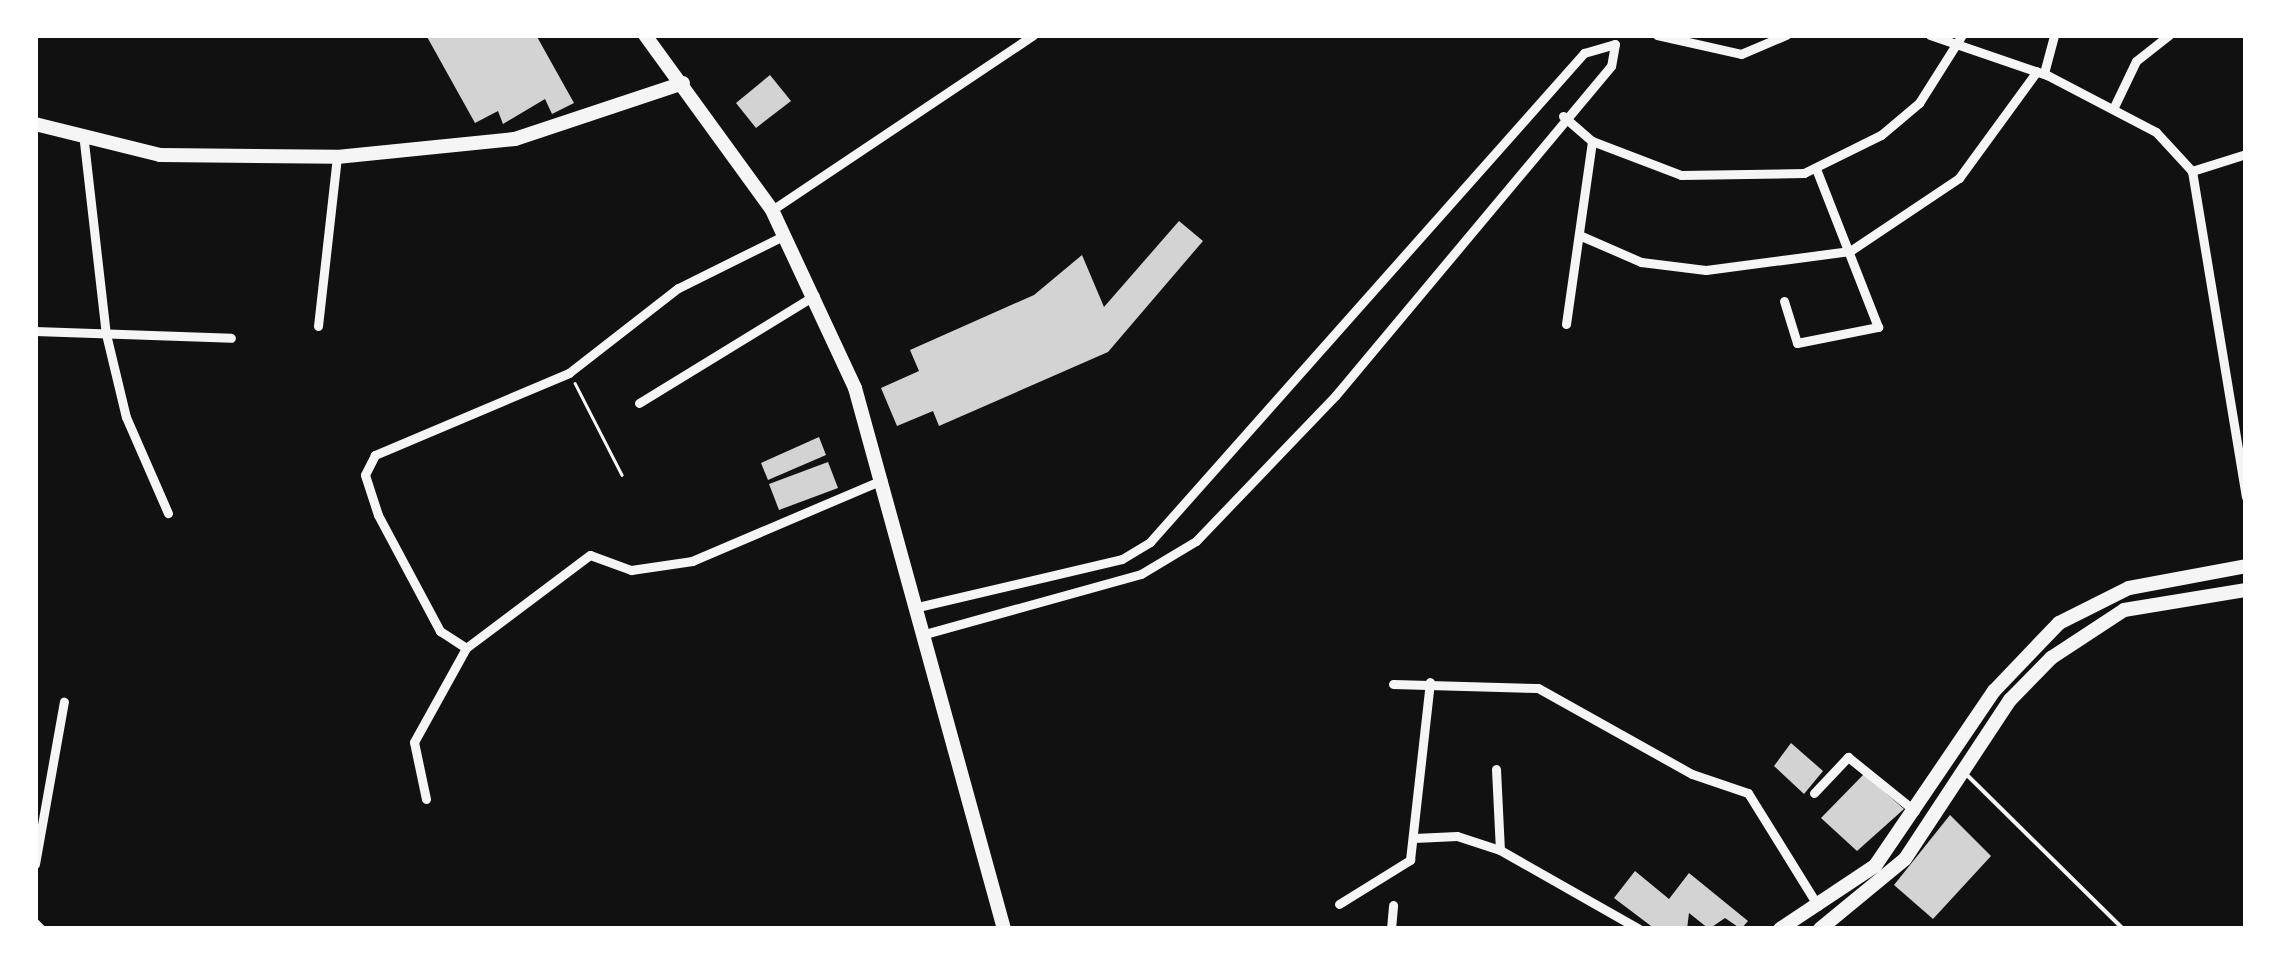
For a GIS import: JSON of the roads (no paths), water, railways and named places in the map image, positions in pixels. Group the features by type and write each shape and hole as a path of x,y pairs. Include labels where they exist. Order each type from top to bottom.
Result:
{"main road":[{"path":"644,35 683,82 772,210 815,295 885,478 922,606 1004,929"},
{"path":"35,124 84,142 160,155 337,156 514,138 683,82"},
{"path":"1780,929 1820,908 1875,866 2012,668 2059,623 2129,588 2246,566"},
{"path":"1820,929 1880,887 1964,772 2010,700 2102,622 2144,605 2246,590"}],"street":[{"path":"772,210 1033,35"},
{"path":"922,606 1122,558 1150,542 1584,53 1616,44 1627,35"},
{"path":"1657,35 1741,54 1786,35"},
{"path":"1930,35 1960,40 2040,72 2156,132 2192,171 2246,497"},
{"path":"1579,235 1641,262 1706,270 1850,252 1959,178 2040,72 2054,35"},
{"path":"2112,110 2136,61 2170,35"},
{"path":"1563,116 1592,141 1681,174 1816,169 1919,103 1960,40"},
{"path":"928,634 1141,574 1196,541 1279,460 1563,116 1611,66 1616,44"},
{"path":"1566,324 1592,141"},
{"path":"84,142 106,334 126,417 168,514"},
{"path":"2192,171 2246,154"},
{"path":"318,326 337,156"},
{"path":"1784,301 1797,344 1874,333 1850,252 1816,169"},
{"path":"466,648 440,631 422,598 378,515 366,463 570,373 690,279 784,235"},
{"path":"639,403 815,295"},
{"path":"35,331 232,338"},
{"path":"426,799 414,742 466,648 590,554 632,570 692,561 885,478"},
{"path":"1338,904 1402,870 1414,838 1430,682"},
{"path":"1393,684 1430,682 1538,688 1692,774 1748,792 1820,908"},
{"path":"35,864 64,702"},
{"path":"1814,793 1848,757 1914,811"},
{"path":"1496,769 1500,850"},
{"path":"1414,838 1457,836 1500,850 1639,929"},
{"path":"1391,929 1393,905"},
{"path":"35,923 41,929"}],"lane":[{"path":"1964,772 2123,929"}]}
